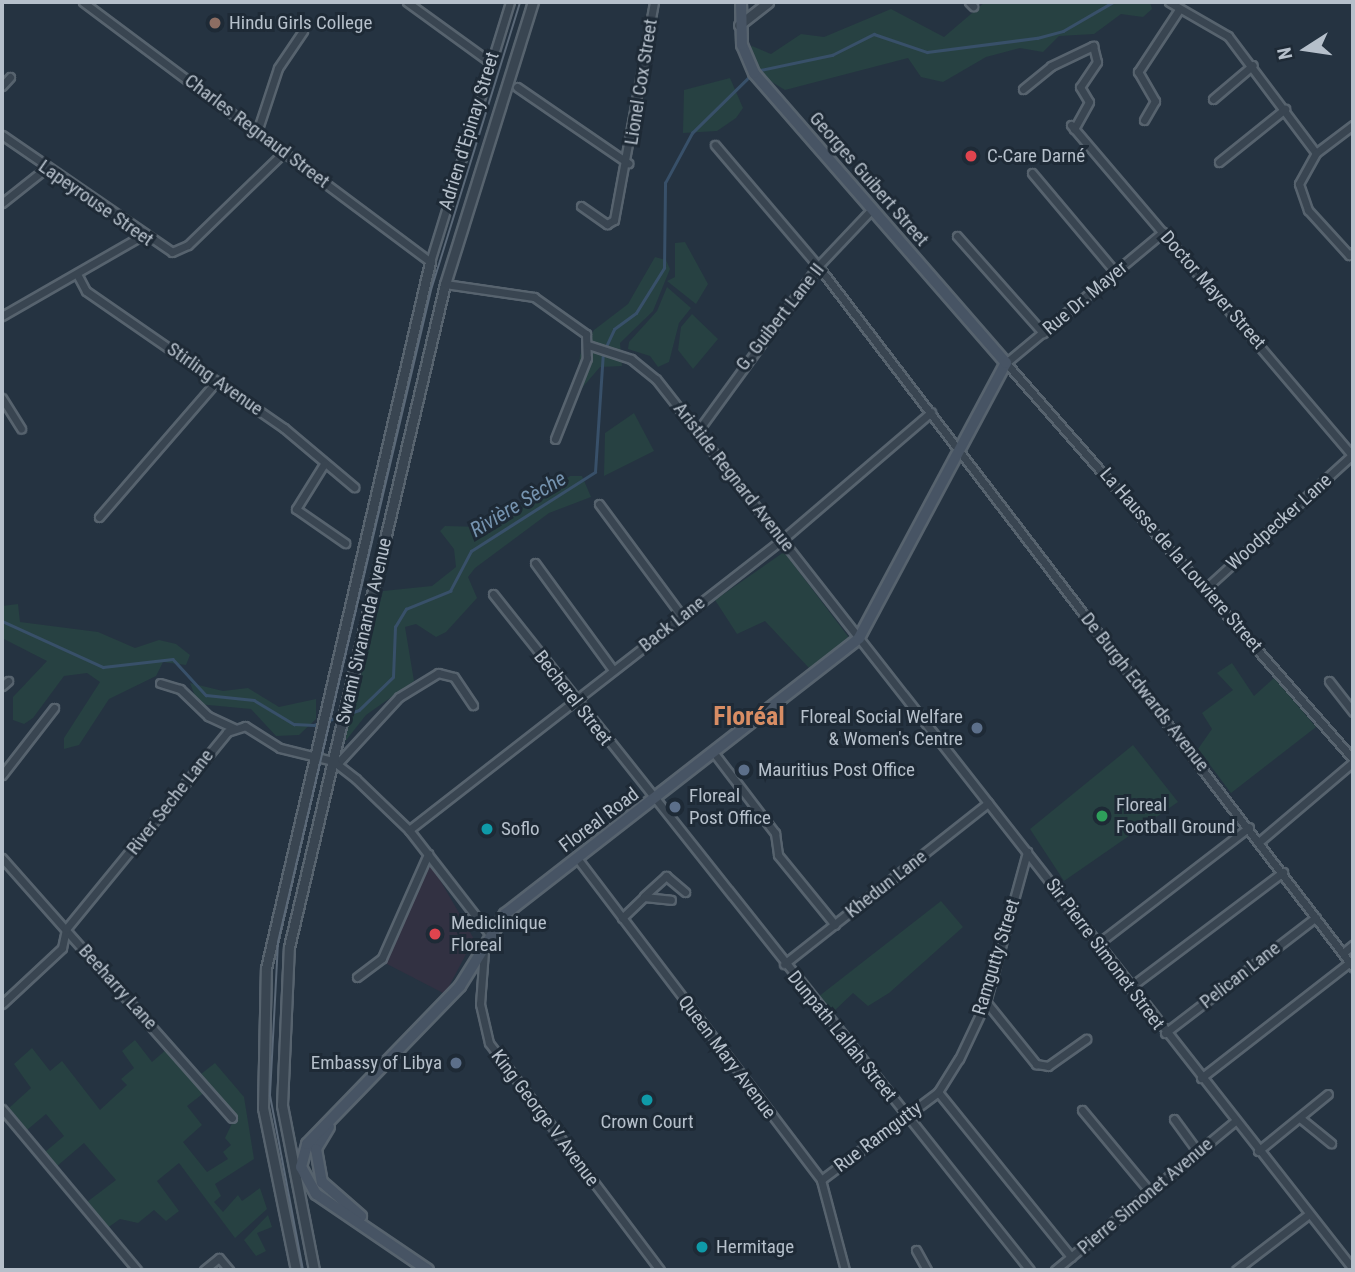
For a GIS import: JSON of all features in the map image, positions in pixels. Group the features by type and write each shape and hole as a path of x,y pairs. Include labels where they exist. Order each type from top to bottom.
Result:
{"main road":[{"name":"Georges Guibert Street","path":"741,2 739,26 750,68 1006,363"},
{"name":"Floreal Road","path":"428,1270 386,1236 316,1194 300,1167 307,1144 460,986 484,947 489,933 577,858 859,638 961,453 1006,363"},
{"path":"348,1101 316,1149 322,1182 386,1236"}],"street":[{"name":"Charles Regnaud Street","path":"83,2 430,262"},
{"path":"407,2 490,62"},
{"name":"Adrien d'Epinay Street","path":"430,262 510,2"},
{"name":"Swami Sivananda Avenue","path":"314,1270 286,1146 281,1031 289,947 335,762 445,284 533,2"},
{"name":"Lionel Cox Street","path":"582,206 612,223 628,163 654,2"},
{"path":"739,26 768,2"},
{"path":"1169,2 1178,11 1228,36 1254,65 1316,153"},
{"path":"1144,120 1155,101 1138,72 1178,11"},
{"path":"257,132 278,68 303,30"},
{"name":"Doctor Mayer Street","path":"1023,89 1060,61 1093,47 1097,62 1080,87 1089,102 1072,127 1353,456"},
{"path":"1213,99 1254,65"},
{"path":"2,86 10,77"},
{"name":"Lionel Cox Street","path":"517,87 628,163"},
{"path":"1219,162 1285,108"},
{"path":"1352,256 1300,194 1301,174 1316,153 1353,125"},
{"name":"Lapeyrouse Street","path":"2,135 141,236 172,252 188,245 285,152"},
{"name":"De Burgh Edwards Avenue","path":"715,145 818,266 1260,841 1352,965"},
{"path":"2,202 46,168"},
{"path":"1032,173 1116,272"},
{"name":"G. Guibert Lane II","path":"697,432 818,266 872,209"},
{"name":"Rue Dr. Mayer","path":"1006,363 1163,232"},
{"path":"2,316 141,236"},
{"path":"957,236 1043,333"},
{"path":"296,1270 268,1153 261,1018 324,705 430,262"},
{"name":"Stirling Avenue","path":"77,274 86,291 217,381 354,487"},
{"path":"445,284 534,298 579,324 591,345 576,395 555,439"},
{"name":"Aristide Regnard Avenue","path":"591,345 611,352 656,379 859,638"},
{"name":"La Hausse de la Louviere Street","path":"1006,363 1350,749 1353,760"},
{"path":"99,517 217,381"},
{"path":"2,398 21,429"},
{"name":"Back Lane","path":"409,830 783,539 930,412"},
{"name":"Woodpecker Lane","path":"1206,588 1353,456"},
{"path":"324,464 296,509 345,543"},
{"path":"599,504 682,616"},
{"path":"536,563 613,670"},
{"name":"Becherel Street","path":"494,594 574,701 654,800"},
{"name":"Sir Pierre Simonet Street","path":"859,638 1027,852 1129,988 1353,1269"},
{"path":"335,762 399,697 438,673 454,677 474,705"},
{"path":"1329,681 1353,712"},
{"path":"160,683 180,689 208,716 234,728 245,726 280,748 314,750 335,762 409,830 489,933"},
{"path":"2,775 54,708"},
{"name":"River Seche Lane","path":"2,1004 62,948 66,929 174,791 234,728"},
{"path":"714,753 775,833 778,855 835,925"},
{"path":"1260,841 1353,760"},
{"name":"Dunpath Lallah Street","path":"654,800 1030,1270"},
{"name":"Khedun Lane","path":"784,964 988,803"},
{"path":"1096,945 1249,827"},
{"name":"Ramgutty Street","path":"959,1059 986,1002 1027,852"},
{"path":"357,977 382,958 428,854"},
{"name":"Beeharry Lane","path":"2,858 232,1118"},
{"name":"Queen Mary Avenue","path":"577,858 821,1180 845,1270"},
{"path":"1129,988 1283,872"},
{"path":"622,918 666,876 685,892"},
{"path":"644,897 671,900"},
{"name":"Pelican Lane","path":"1165,1033 1316,916"},
{"path":"1343,953 1353,945"},
{"name":"King George V Avenue","path":"484,947 480,1004 489,1043 660,1270"},
{"path":"1201,1079 1352,965"},
{"path":"986,1002 1036,1064 1048,1066 1086,1039"},
{"name":"Rue Ramgutty","path":"821,1180 938,1092 959,1059"},
{"path":"938,1092 1071,1256"},
{"path":"1258,1150 1328,1094"},
{"path":"2,1109 137,1270"},
{"path":"1082,1110 1150,1192"},
{"path":"1300,1118 1331,1143"},
{"path":"1174,1119 1198,1152"},
{"name":"Pierre Simonet Avenue","path":"1055,1270 1235,1121"},
{"path":"1236,1270 1310,1214"},
{"path":"916,1250 927,1270"},
{"path":"204,1270 219,1258 229,1270"}],"shaded area":[{"name":"Mediclinique Floreal","path":"432,866 474,939 445,994 385,963 423,871"}],"green space":[{"path":"985,2 1150,2 1152,9 1143,17 1121,14 1094,34 1059,36 1043,52 1020,48 986,57 943,82 921,77 908,58 785,90 754,71 746,50 752,46 771,54 801,34 824,37 891,9 944,37"},
{"path":"730,78 743,108 736,118 717,131 683,133 684,90"},
{"path":"685,242 708,284 696,304 667,281 675,277 675,243"},
{"path":"655,257 666,260 670,269 653,311 620,343 622,366 600,367 582,388 577,386 580,355 594,330 628,304"},
{"path":"667,287 691,308 679,323 669,362 658,367 650,356 628,349 629,342 657,311"},
{"path":"692,314 718,339 693,369 678,350 681,327"},
{"path":"634,413 654,451 604,476 605,433"},
{"path":"570,476 582,476 591,497 549,513 475,568 468,577 477,598 446,632 436,637 416,624 405,627 414,681 366,715 343,744 383,591 432,586 456,567 454,549 440,531 445,526 482,527 510,505 534,501"},
{"path":"784,552 850,639 809,668 765,621 737,634 715,600"},
{"path":"18,604 20,622 98,632 135,648 159,640 176,644 190,655 186,665 163,662 156,676 109,699 79,745 64,749 64,738 100,682 87,673 64,676 33,718 24,724 13,720 13,697 47,661 2,638 2,606"},
{"path":"1232,663 1254,696 1274,678 1316,727 1231,793 1198,749 1212,729 1202,713 1233,690 1217,673"},
{"path":"190,683 223,691 248,688 279,707 316,699 316,719 299,735 276,736 251,709 198,704"},
{"name":"Floreal Football Ground","path":"1133,745 1178,802 1064,881 1030,829"},
{"path":"941,901 963,927 889,993 868,1006 853,993 831,1014 818,997"},
{"path":"135,1040 152,1062 168,1048 205,1092 187,1106 202,1125 183,1142 207,1172 228,1159 223,1152 231,1145 225,1138 235,1117 201,1074 215,1063 244,1097 254,1159 215,1184 221,1196 214,1202 223,1212 238,1195 242,1201 260,1188 267,1209 235,1238 179,1163 157,1181 179,1211 166,1221 154,1210 138,1223 120,1219 106,1229 87,1202 116,1180 84,1143 56,1167 45,1152 64,1136 46,1114 27,1130 9,1108 31,1088 14,1064 32,1048 50,1071 62,1061 100,1110 127,1085 121,1079 134,1068 122,1051"},
{"path":"268,1215 272,1227 257,1233 266,1251 256,1256 244,1240"}],"waterway":[{"name":"Rivière Sèche","path":"756,71 832,55 874,34 927,52 1037,38 1063,31 1113,2"},
{"name":"Rivière Sèche","path":"2,621 103,667 173,659 206,695 254,700 294,724 314,725 359,710 393,677 395,627 406,609 450,591 471,551 595,472 603,353 614,329 636,313 664,268 665,183 692,133 751,75"}],"tram line":[{"path":"303,1270 270,1095 278,942 431,290 520,2"}],"place":[{"name":"Hindu Girls College","path":"215,23"},
{"name":"C-Care Darné","path":"971,156"},
{"name":"Floreal Social Welfare & Women's Centre","path":"977,728"},
{"name":"Mauritius Post Office","path":"744,770"},
{"name":"Floreal Post Office","path":"675,807"},
{"name":"Floreal Football Ground","path":"1102,816"},
{"name":"Soflo","path":"487,829"},
{"name":"Mediclinique Floreal","path":"435,934"},
{"name":"Embassy of Libya","path":"456,1063"},
{"name":"Crown Court","path":"647,1100"},
{"name":"Hermitage","path":"702,1247"}],"district":[{"name":"Floréal","path":"749,717"}]}
